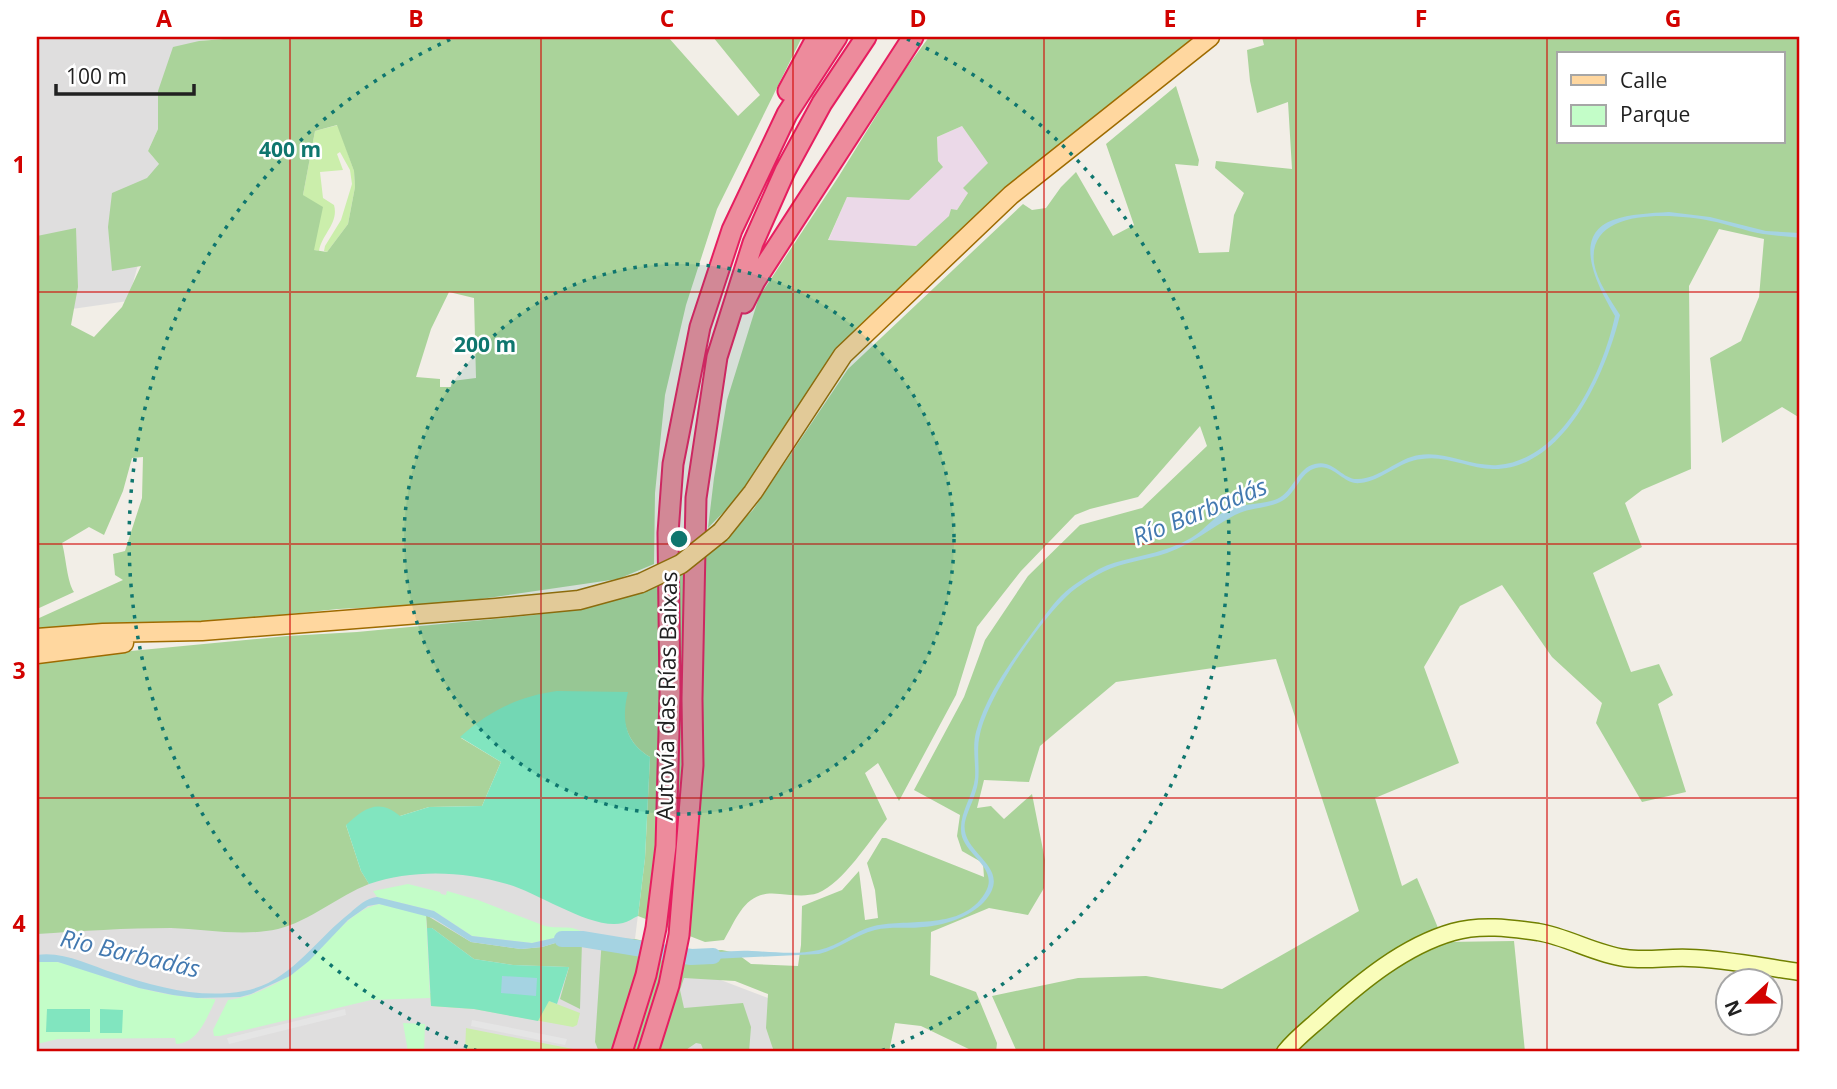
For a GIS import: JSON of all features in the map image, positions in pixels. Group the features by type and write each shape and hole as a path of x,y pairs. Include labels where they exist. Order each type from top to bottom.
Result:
{"highway":[{"path":"673,464 678,398 686,348 711,268 737,197 779,108 817,37"},
{"name":"Autovía das Rías Baixas","path":"622,1052 646,975 656,928 666,846 670,693 668,533 673,464 700,327 732,230 787,114 837,37"},
{"name":"Autovía das Rías Baixas","path":"648,1052 669,985 679,935 692,779 696,498 717,357 753,243 785,171 822,103 866,37"},
{"path":"717,357 755,281 913,37"}],"main road":[{"path":"37,641 202,631 565,601 641,583 681,564 721,532 753,492 843,355 1011,195 1210,37"},
{"path":"37,654 202,631"}],"street":[{"path":"1285,1052 1347,995 1388,963 1433,938 1475,928 1540,933 1622,958 1639,960 1687,957 1800,972"}],"shaded area":[{"path":"37,37 248,37 199,41 158,91 158,129 148,151 159,164 156,199 128,301 37,314"},
{"path":"962,126 989,163 964,188 968,193 957,210 916,246 828,241 847,197 938,161 937,137"},
{"path":"645,858 634,947 768,998 773,1052 37,1052 37,917 361,871"},
{"path":"345,1009 346,1015 229,1044 227,1038"},
{"path":"472,1020 567,1039 565,1045 471,1026"}],"green space":[{"path":"248,37 668,37 738,116 760,95 713,37 802,37 717,209 686,305 665,395 655,493 654,564 618,579 446,604 338,609 213,622 37,632 37,619 123,580 115,575 113,554 125,551 142,498 143,457 132,458 123,491 104,535 89,527 62,543 74,592 37,609 37,236 76,228 78,287 71,325 94,337 122,307 141,266 112,271 108,227 112,193 147,178 159,164 148,151 158,129 158,91 173,47 199,41","holes":["337,125 354,171 355,187 348,224 327,252 314,250 323,207 303,195 315,131","449,292 474,298 476,378 452,381 451,387 440,387 440,379 416,377 431,329"]},
{"path":"929,37 1196,37 1009,188 962,229 831,355 746,489 708,528 727,400 759,297 902,74","holes":["962,126 988,163 963,188 968,193 957,210 951,209 949,216 916,246 828,240 847,197 909,200 943,167 938,161 937,137"]},
{"path":"1262,37 1800,37 1800,418 1782,407 1722,443 1710,358 1741,341 1759,297 1764,239 1719,229 1689,286 1691,469 1642,490 1625,503 1642,547 1593,573 1631,672 1659,664 1673,695 1658,704 1686,792 1642,802 1596,723 1602,703 1552,657 1502,585 1460,606 1424,667 1459,763 1375,798 1402,886 1417,878 1444,942 1514,941 1525,1052 1017,1052 992,996 1078,978 1146,976 1222,989 1359,911 1276,659 1116,682 1040,746 1029,782 984,780 977,808 991,806 1004,819 1032,794 1045,860 1044,888 1028,915 989,908 931,932 930,975 976,992 997,1043 996,1052 975,1052 921,1026 895,1023 889,1052 774,1052 766,1028 768,994 735,981 684,978 680,990 684,1008 743,1003 751,1027 749,1052 704,1052 701,1044 696,1043 683,1052 599,1052 595,1042 602,938 635,939 689,951 722,950 736,953 751,964 798,966 802,906 842,890 859,871 865,920 878,918 875,890 867,863 882,838 984,877 983,863 962,851 957,836 960,815 914,790 964,697 985,640 1028,576 1080,525 1142,508 1207,446 1200,426 1138,497 1075,515 1021,571 977,627 956,695 899,801 878,763 865,773 887,819 846,871 818,893 768,894 751,900 744,906 724,940 705,942 638,916 645,858 650,757 638,748 631,738 623,711 461,738 501,762 482,806 429,807 400,816 346,825 361,871 369,884 290,925 251,932 171,928 37,934 37,660 535,615 617,600 654,585 727,535 753,510 848,369 1023,204 1032,210 1046,208 1076,172 1113,236 1134,225 1106,144 1176,86 1199,160 1198,166 1175,164 1199,253 1229,252 1234,215 1244,193 1215,168 1216,161 1292,169 1288,102 1257,113 1247,50 1264,45"},
{"path":"338,125 354,171 355,187 348,224 327,252 324,251 325,246 341,220 352,184 350,170 340,152 337,154 343,170 320,172 323,198 334,205 335,211 319,251 314,250 303,195 315,131"},
{"path":"557,691 628,692 625,712 627,729 635,744 650,757 645,858 638,916 623,923 596,921 519,888 473,876 420,874 369,884 361,871 346,825 365,810 378,806 400,816 429,807 482,806 501,762 460,737 505,706"},
{"path":"408,884 441,894 446,895 447,891 478,900 545,926 576,929 581,931 583,937 563,936 532,943 472,936 434,911 377,897 373,891"},
{"path":"379,904 426,915 430,998 371,1000 214,1036 213,1030 228,1000 259,992 291,975 349,920 368,907"},
{"path":"426,915 471,942 521,949 562,941 582,942 580,1009 560,999 569,967 513,965 474,959 432,928 427,928"},
{"path":"427,928 432,928 474,959 513,965 569,967 557,1004 549,1001 538,1021 474,1009 431,1006"},
{"path":"37,962 74,966 142,989 215,1001 196,1035 184,1043 176,1044 175,1038 58,1039 37,1044"},
{"path":"430,993 549,1001 580,1013 577,1025 573,1027 474,1009 431,1006"},
{"path":"47,1009 90,1009 90,1032 46,1032"},
{"path":"100,1009 123,1010 122,1033 100,1033"},
{"path":"403,1023 425,1024 424,1052 408,1052"},
{"path":"466,1028 573,1049 572,1052 465,1052"}],"water":[{"path":"1669,212 1710,217 1766,231 1800,233 1800,238 1763,234 1696,218 1657,216 1619,223 1604,231 1596,245 1594,263 1601,283 1620,315 1604,364 1578,414 1561,436 1541,454 1518,465 1493,469 1440,459 1422,459 1360,483 1348,481 1328,469 1316,468 1306,474 1282,501 1241,512 1176,549 1111,569 1087,581 1052,612 1014,663 993,701 980,734 978,782 965,822 965,833 994,879 992,890 978,907 956,920 939,925 875,930 819,954 691,960 692,954 745,951 811,952 874,926 949,918 975,905 985,893 989,884 988,876 967,846 961,830 962,817 975,778 976,732 986,705 1015,656 1061,596 1099,569 1187,540 1225,511 1277,499 1304,470 1315,464 1327,464 1358,479 1373,476 1419,455 1439,455 1478,464 1498,465 1521,459 1542,447 1576,410 1590,386 1601,362 1615,316 1602,292 1592,264 1590,251 1593,238 1600,228 1613,220 1633,215"},
{"path":"377,897 434,911 472,936 532,943 563,936 583,937 582,942 562,941 521,949 471,942 433,918 379,904 368,906 348,920 309,961 290,976 240,997 197,998 173,995 139,988 58,962 37,962 37,955 56,955 178,990 211,994 244,991 275,979 289,970 356,908"},
{"path":"502,976 537,978 536,996 501,993"}],"waterway":[{"name":"Rio Barbadás","path":"562,939 582,939 691,957 713,956"}],"water label":[{"name":"Río Barbadás","path":"1200,512"}]}
